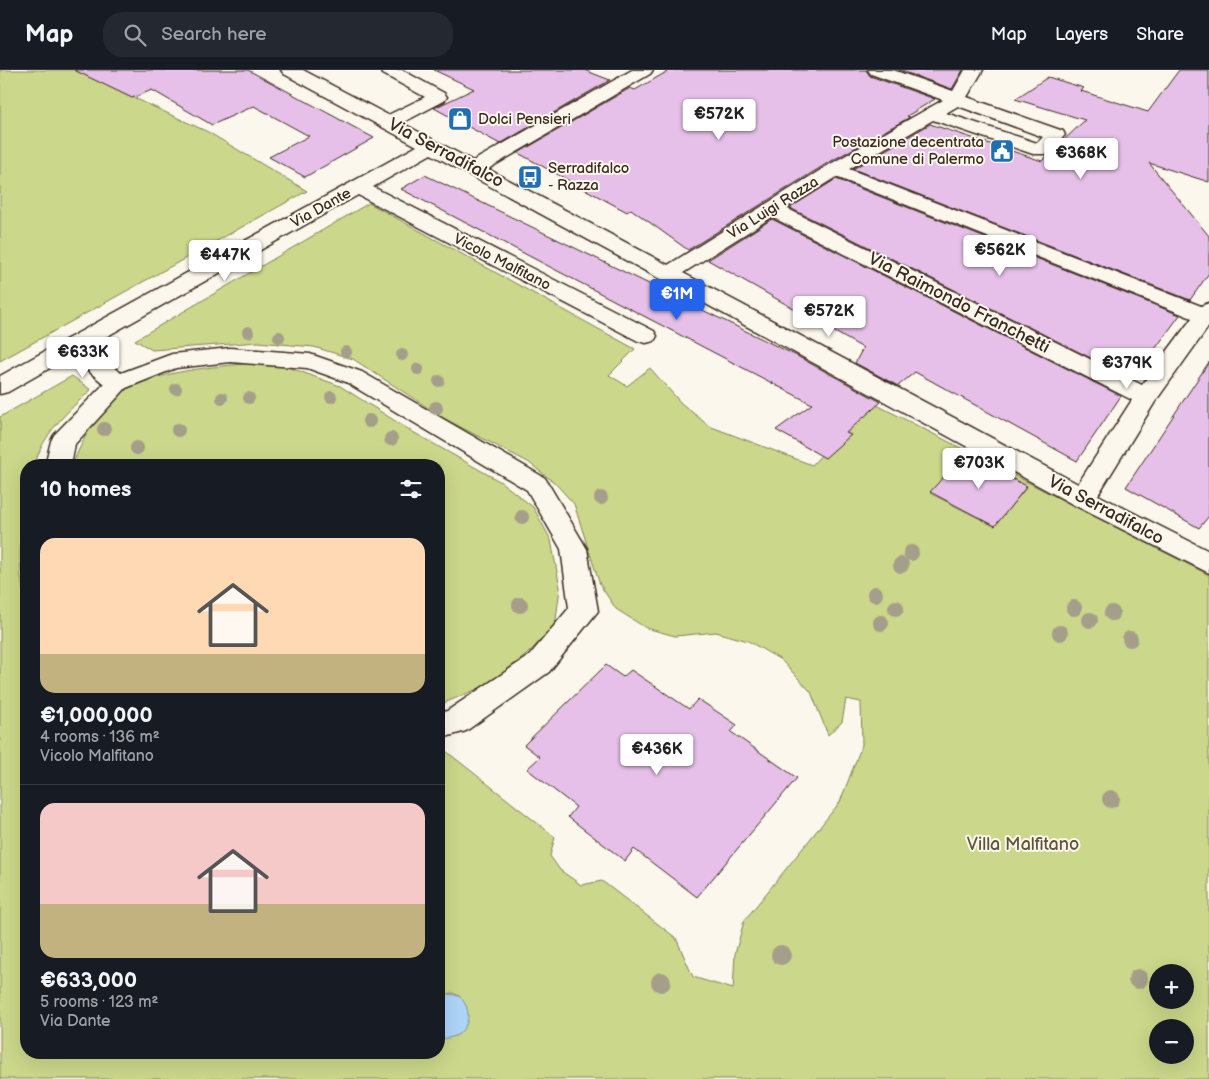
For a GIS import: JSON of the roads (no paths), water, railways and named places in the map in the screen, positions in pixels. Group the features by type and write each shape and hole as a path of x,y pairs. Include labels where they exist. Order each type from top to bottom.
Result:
{"street":[{"path":"389,70 438,97 389,122"},
{"path":"476,168 644,70"},
{"path":"878,70 1056,135 1040,150 932,114"},
{"path":"957,99 974,70"},
{"name":"Via Serradifalco","path":"303,73 432,146 669,272 1083,498 1209,563"},
{"name":"Via Luigi Razza","path":"669,272 834,170 957,99"},
{"name":"Via Dante","path":"0,386 432,146"},
{"path":"834,170 1208,314 1146,397 1083,498"},
{"name":"Vicolo Malfitano","path":"358,187 646,336"},
{"name":"Via Raimondo Franchetti","path":"772,209 1146,397"},
{"path":"73,346 118,383"},
{"path":"59,459 63,441 118,383 172,361 230,355 310,361 354,377 536,484 574,550 584,611 539,664 455,722 445,724"}],"water":[{"path":"445,993 459,996 465,1003 468,1011 466,1025 462,1031 456,1036 445,1038"}],"place":[{"name":"Dolci Pensieri","path":"460,119"},
{"name":"Postazione decentrata Comune di Palermo","path":"1002,151"},
{"name":"Serradifalco - Razza","path":"530,177"}],"park label":[{"name":"Villa Malfitano","path":"1023,844"}]}
